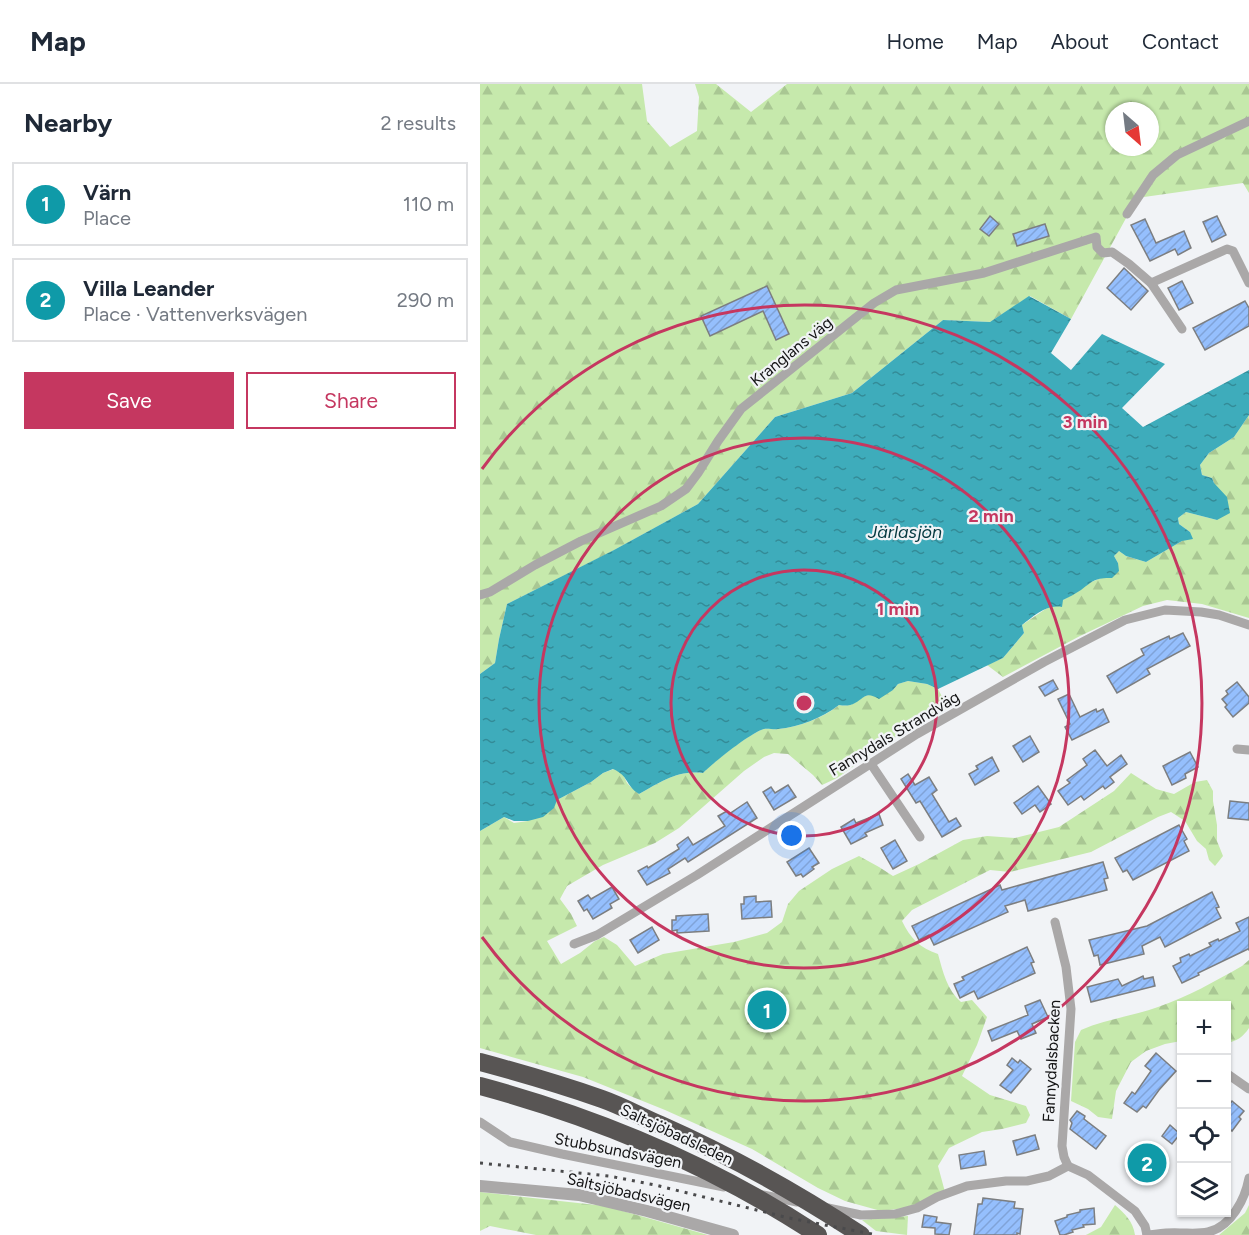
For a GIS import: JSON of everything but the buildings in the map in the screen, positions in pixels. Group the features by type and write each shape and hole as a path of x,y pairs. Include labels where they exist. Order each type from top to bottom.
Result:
{"highway":[{"name":"Saltsjöbadsleden","path":"480,1062 604,1100 690,1138 755,1170 861,1235"},
{"name":"Saltsjöbadsleden","path":"480,1086 518,1096 595,1123 671,1155 734,1186 818,1235"}],"street":[{"path":"1127,214 1153,175 1177,155 1249,121"},
{"name":"Kranglans väg","path":"480,595 490,592 581,542 661,506 686,489 741,410 874,303 896,290 984,273 1096,237 1097,247 1103,253 1112,252 1151,283 1182,329"},
{"path":"1151,283 1227,249 1233,251 1249,283"},
{"name":"Fannydals Strandväg","path":"574,944 597,935 697,875 917,734 1044,662 1125,620 1165,610 1210,614 1249,625"},
{"path":"1237,749 1249,750"},
{"path":"871,764 920,837"},
{"name":"Fannydalsbacken","path":"1055,922 1066,967 1071,1009 1062,1146 1068,1166"},
{"path":"1231,1075 1249,1089"},
{"name":"Stubbsundsvägen","path":"480,1122 510,1142 861,1215 896,1214 917,1208 937,1197 967,1186 1006,1180 1028,1181 1049,1176 1068,1166"},
{"path":"1068,1166 1088,1175 1135,1211 1147,1235 1215,1230 1231,1218 1242,1203 1249,1178"},
{"name":"Saltsjöbadsvägen","path":"480,1186 579,1195 626,1205 733,1235"}],"green space":[{"path":"480,84 642,84 647,121 670,147 697,131 699,97 695,84 716,84 751,112 787,84 1249,84 1249,193 1243,183 1137,198 1071,319 1030,296 990,322 943,320 852,393 775,417 698,504 607,554 507,604 495,663 480,674"},
{"path":"1249,415 1249,618 1202,604 1167,600 1143,606 1003,677 987,665 1003,658 1024,633 1022,625 1047,608 1056,606 1089,583 1101,578 1118,563 1114,556 1119,551 1126,556 1146,562 1182,541 1190,532 1179,524 1178,518 1186,512 1217,520 1214,483 1212,478 1202,475 1200,465 1209,453 1234,437"},
{"path":"908,681 927,684 938,689 948,708 900,734 837,778 822,785 788,754 774,753 764,757 744,771 679,828 655,843 603,865 567,886 560,899 577,926 547,941 561,964 604,937 617,945 635,966 663,954 734,942 767,933 782,922 788,904 799,891 832,869 859,856 893,876 963,840 987,836 1015,838 1059,827 1114,791 1131,773 1156,789 1174,794 1195,782 1207,780 1213,791 1217,841 1223,856 1215,866 1209,860 1206,849 1197,841 1185,821 1171,812 1091,852 1010,872 990,870 912,910 902,921 916,942 938,954 946,980 956,997 961,1002 972,1000 987,1017 962,1076 990,1095 1026,1106 1030,1115 1026,1123 982,1132 949,1148 938,1166 945,1192 913,1207 881,1211 845,1201 818,1188 752,1149 665,1110 583,1077 480,1048 480,831 504,817 514,823 528,821 557,800 614,769 622,774 628,784 639,794 677,775 703,773 732,748 764,729 786,728 802,724 826,714 839,705 850,705 865,696 893,690 898,684"},
{"path":"1249,960 1249,1028 1237,1040 1231,1042 1231,1001 1177,1001 1177,1042 1146,1051 1131,1062 1116,1091 1112,1119 1098,1117 1071,1101 1075,1042 1081,1030 1149,1010 1180,998 1242,966"},
{"path":"480,1192 605,1206 708,1235 536,1235 490,1226 480,1231"},
{"path":"1115,1205 1130,1222 1135,1235 1086,1235 1101,1227"},
{"path":"1249,1205 1249,1235 1219,1235 1245,1213"},
{"path":"908,1216 907,1235 876,1231 862,1220"}],"water":[{"name":"Järlasjön","path":"1029,296 1071,319 1051,353 1071,370 1102,334 1165,364 1122,408 1143,427 1249,370 1249,415 1234,437 1209,453 1200,465 1202,475 1212,478 1227,497 1230,513 1217,520 1186,512 1178,518 1179,524 1190,532 1193,539 1182,541 1146,562 1126,556 1119,551 1114,556 1119,571 1112,578 1095,580 1063,600 1062,607 1051,607 1040,612 1022,625 1024,633 1003,658 938,689 927,684 908,681 898,684 879,699 871,695 866,696 851,705 839,705 818,718 802,724 786,728 764,729 741,742 703,773 677,775 639,794 622,775 613,769 557,800 554,808 543,817 528,821 514,821 504,817 480,831 480,674 495,663 507,604 698,504 775,417 852,393 943,320 990,322"}],"railway":[{"path":"480,1163 609,1176 789,1218 877,1235"}],"place":[{"name":"Värn","path":"767,1010"},
{"name":"Villa Leander","path":"1147,1163"}]}
